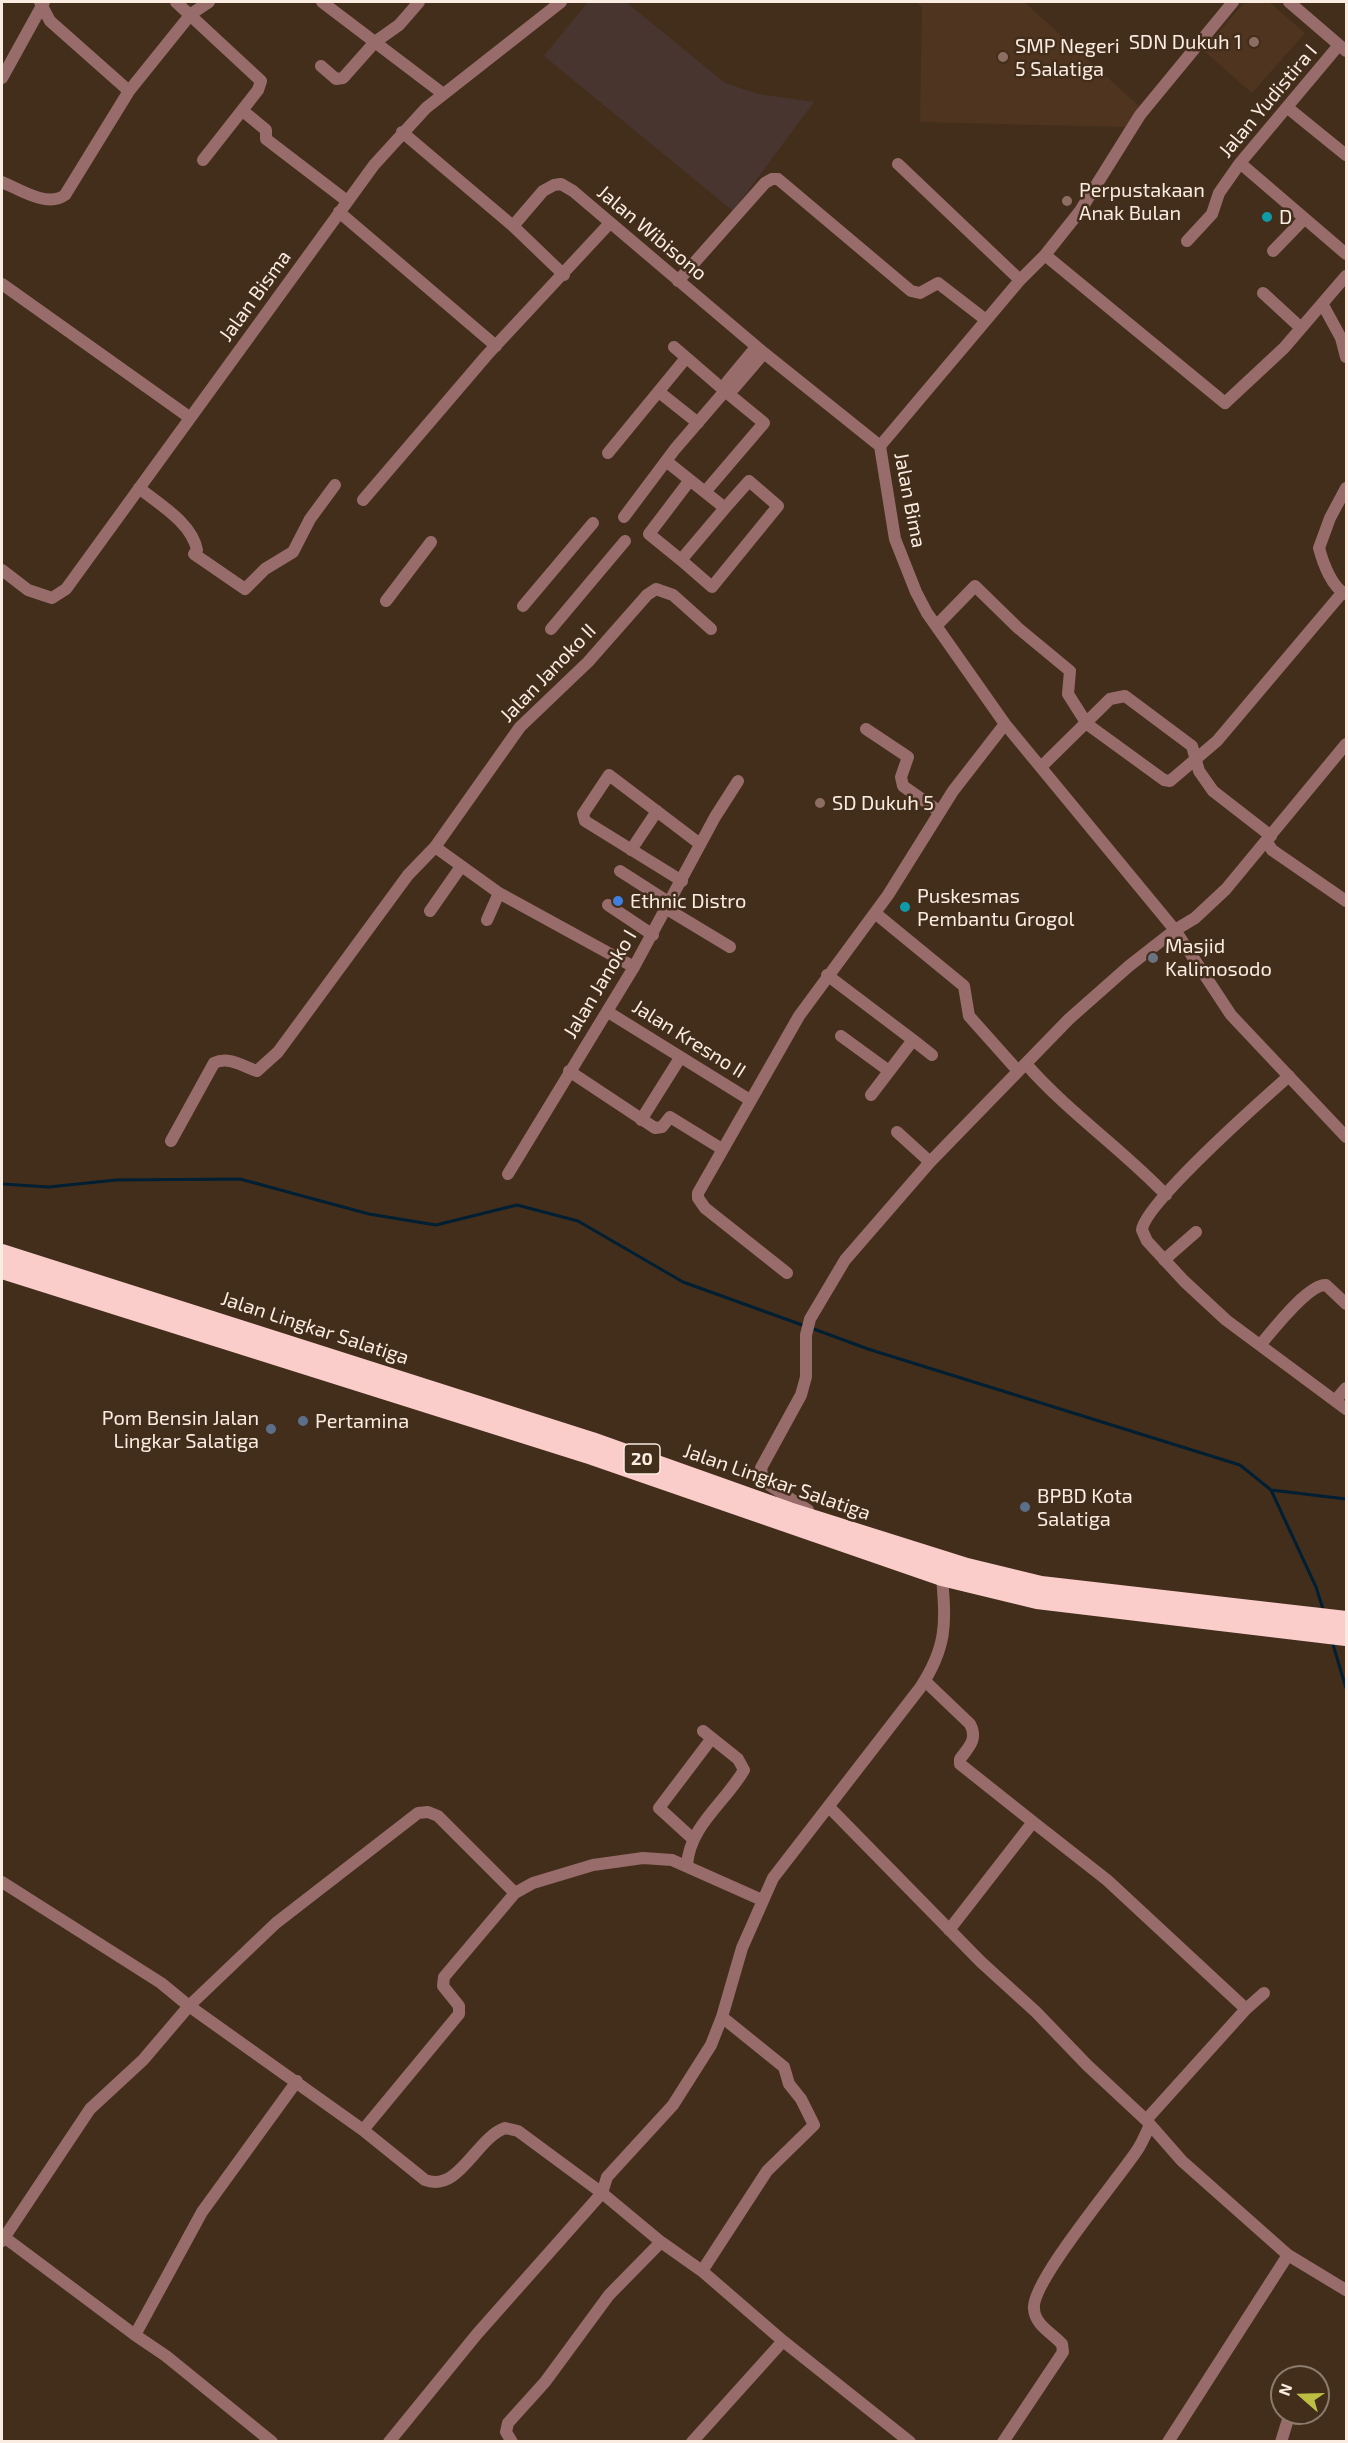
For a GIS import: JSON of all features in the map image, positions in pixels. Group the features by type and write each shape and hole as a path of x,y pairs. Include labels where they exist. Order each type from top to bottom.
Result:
{"highway":[{"name":"Jalan Lingkar Salatiga","path":"2,1252 592,1441 836,1535"},
{"name":"Jalan Lingkar Salatiga","path":"2,1270 899,1555 1041,1585 1293,1621 1347,1637"},
{"name":"Jalan Lingkar Salatiga","path":"899,1555 942,1577 1037,1600 1293,1621 1347,1620"}],"street":[{"path":"42,2 50,21 129,91"},
{"path":"2,78 42,2"},
{"path":"176,2 260,78 261,87 203,160"},
{"path":"2,182 42,199 61,198 69,190 105,126 129,91 191,14 209,2"},
{"path":"322,2 442,93"},
{"path":"321,66 340,80 375,42 399,25 419,2"},
{"name":"Jalan Bisma","path":"2,570 38,595 52,598 58,596 238,354 347,201 402,132 442,93 561,2"},
{"name":"Jalan Bima","path":"1233,2 1140,115 1080,211 1045,255 1020,280 880,446 895,539 916,592 937,625 1005,724 1042,766 1175,930 1225,1007 1289,1076 1342,1121 1347,1137"},
{"path":"1289,2 1343,48"},
{"name":"Jalan Yudistira I","path":"1187,241 1212,214 1219,193 1240,163 1343,48"},
{"path":"1288,108 1347,155"},
{"path":"243,111 266,130 266,139 347,201"},
{"path":"402,132 513,226 564,275"},
{"path":"1240,163 1347,254"},
{"path":"898,164 1020,280"},
{"path":"678,281 765,183 778,179 911,291 920,293 938,282 986,320"},
{"name":"Jalan Wibisono","path":"513,226 543,191 557,184 573,191 609,224 760,350 880,446"},
{"path":"339,212 496,345"},
{"path":"1273,251 1304,219"},
{"path":"363,500 496,345 564,275 609,224"},
{"path":"1045,255 1223,403 1256,377 1347,276"},
{"path":"2,284 189,417"},
{"path":"1263,293 1301,328"},
{"path":"1323,305 1341,338 1347,357"},
{"path":"674,347 764,423 705,492"},
{"path":"624,517 666,461 725,391 734,388 760,350"},
{"path":"608,453 686,358"},
{"path":"659,392 698,423"},
{"path":"666,461 725,508"},
{"path":"681,560 749,481 778,506 712,588 649,534 690,480"},
{"path":"139,488 180,522 196,544 194,554 245,590 265,569 293,552 310,519 335,484"},
{"path":"937,625 975,586 1018,628 1070,671 1068,694 1087,724 1164,780 1175,779 1230,726 1345,593 1330,575 1320,548 1330,518 1347,488"},
{"path":"523,606 593,523"},
{"path":"551,629 625,541"},
{"path":"386,601 432,542"},
{"name":"Jalan Janoko II","path":"171,1141 214,1063 222,1059 257,1071 262,1069 278,1052 408,874 435,847 520,727 588,662 651,591 660,589 667,591 711,629"},
{"path":"1042,766 1110,699 1125,696 1187,741 1196,751 1198,771 1213,791 1269,839 1272,850 1347,901"},
{"path":"787,1273 700,1203 698,1193 799,1016 888,895 968,769 1005,724"},
{"path":"866,729 908,757 901,777 903,786 940,812"},
{"path":"836,1535 763,1480 761,1468 801,1395 806,1377 806,1335 810,1319 845,1260 930,1162 1022,1067 1098,993 1175,930 1195,918 1226,889 1347,744"},
{"path":"682,881 582,818 609,775 700,844"},
{"name":"Jalan Janoko I","path":"508,1174 569,1071 608,1012 669,906 700,844 738,781"},
{"path":"631,850 657,811"},
{"path":"435,847 460,868 499,893 634,967"},
{"path":"430,911 460,868"},
{"path":"620,872 730,947"},
{"path":"487,920 499,893"},
{"path":"608,905 653,934"},
{"path":"875,913 964,986 969,1016 1022,1067 1108,1139 1166,1195"},
{"path":"828,975 932,1055"},
{"name":"Jalan Kresno II","path":"608,1012 750,1100"},
{"path":"841,1036 889,1071"},
{"path":"871,1095 913,1040"},
{"path":"641,1120 680,1058"},
{"path":"569,1071 658,1129 670,1117 722,1149"},
{"path":"1289,1076 1230,1130 1166,1195 1147,1219 1142,1230 1147,1241 1197,1296 1347,1409"},
{"path":"897,1132 930,1162"},
{"path":"1164,1260 1196,1232"},
{"path":"1261,1344 1306,1295 1320,1284 1326,1285 1347,1304"},
{"path":"1335,1401 1347,1388"},
{"path":"388,2442 477,2334 602,2193 607,2177 657,2125 688,2083 711,2045 723,2017 742,1948 762,1900 786,1857 829,1807 937,1662 943,1643 945,1617 942,1577"},
{"path":"925,1681 970,1724 974,1732 971,1745 960,1759 960,1764 1107,1880 1246,2009"},
{"path":"687,1865 693,1839 744,1770 738,1759 708,1735 659,1808 693,1839"},
{"path":"829,1807 949,1930 1148,2122 1182,2160 1288,2255 1347,2290"},
{"path":"272,2442 166,2356 3,2239 90,2109 143,2061 189,2006 276,1923 418,1813 428,1812 438,1816 516,1893"},
{"path":"949,1930 1033,1822"},
{"path":"363,2130 457,2018 459,2006 443,1986 442,1980 516,1893 533,1883 619,1860 659,1858 687,1865 762,1900"},
{"path":"2,1882 160,1983 363,2130 416,2174 433,2183 447,2181 492,2134 505,2128 511,2128 602,2193 661,2242 702,2271 783,2341 910,2442"},
{"path":"1003,2442 1063,2352 1062,2344 1036,2318 1034,2309 1038,2292 1138,2148 1148,2122 1246,2009 1263,1993"},
{"path":"702,2271 767,2171 814,2125 805,2106 789,2084 784,2067 723,2017"},
{"path":"135,2335 202,2212 297,2081"},
{"path":"512,2442 506,2432 508,2423 545,2382 609,2295 661,2242"},
{"path":"1168,2442 1288,2255"},
{"path":"692,2442 783,2341"},
{"path":"1281,2442 1286,2425"}],"shaded area":[{"path":"588,2 626,2 725,83 758,94 814,102 733,211 544,56"},
{"name":"SMP Negeri 5 Salatiga","path":"917,2 1024,2 1140,107 1126,127 920,122 922,8"},
{"name":"SDN Dukuh 1","path":"1245,2 1269,2 1305,33 1252,93 1203,50"}],"waterway":[{"path":"2,1184 49,1187 116,1180 240,1179 369,1214 436,1225 517,1205 578,1221 683,1282 805,1326"},
{"path":"811,1328 868,1349 1240,1465 1271,1490 1316,1587 1324,1612"},
{"path":"1271,1490 1346,1499"},
{"path":"1332,1641 1346,1688"}],"place":[{"name":"SDN Dukuh 1","path":"1254,42"},
{"name":"SMP Negeri 5 Salatiga","path":"1003,57"},
{"name":"Perpustakaan Anak Bulan","path":"1067,201"},
{"name":"D","path":"1267,217"},
{"name":"SD Dukuh 5","path":"820,803"},
{"name":"Ethnic Distro","path":"618,901"},
{"name":"Puskesmas Pembantu Grogol","path":"905,907"},
{"name":"Masjid Kalimosodo","path":"1153,958"},
{"name":"Pertamina","path":"303,1421"},
{"name":"Pom Bensin Jalan Lingkar Salatiga","path":"271,1429"},
{"name":"BPBD Kota Salatiga","path":"1025,1507"}]}
